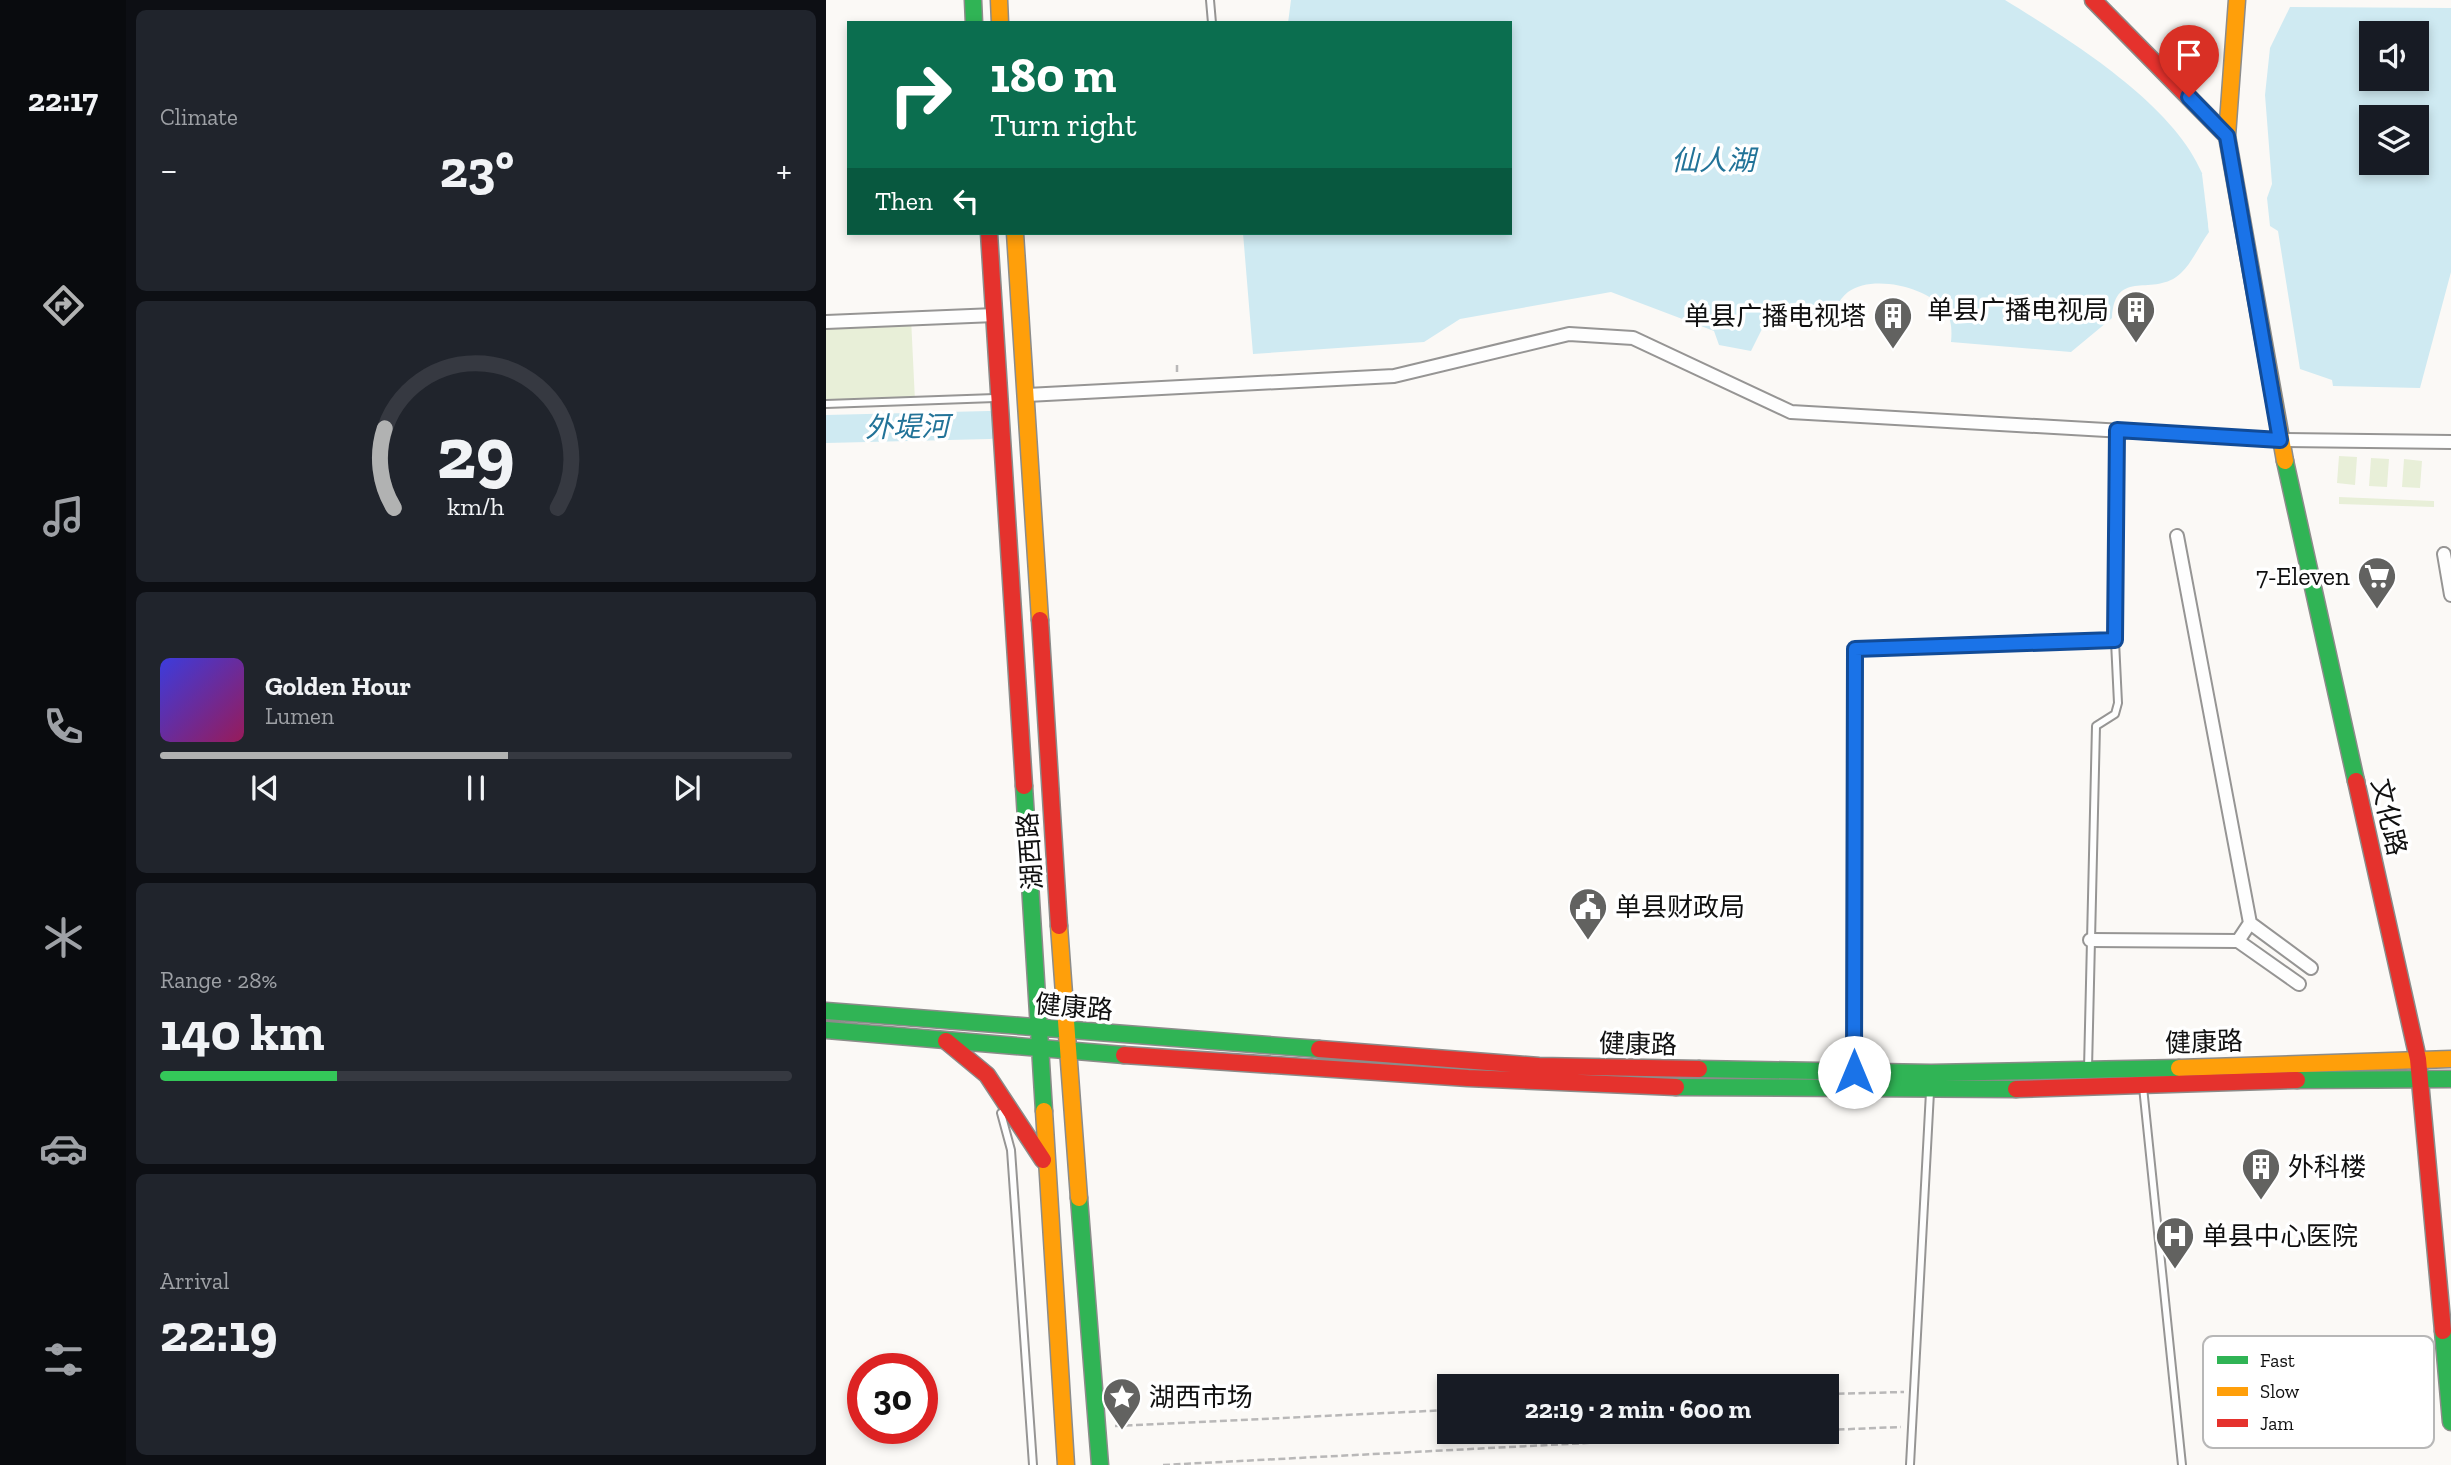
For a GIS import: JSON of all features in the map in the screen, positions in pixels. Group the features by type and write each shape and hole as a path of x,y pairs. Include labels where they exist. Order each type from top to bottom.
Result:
{"main road":[{"path":"973,0 974,21"},
{"path":"999,0 1000,21"},
{"path":"2093,0 2227,136"},
{"path":"2227,136 2236,0"},
{"name":"文化路","path":"2227,136 2280,440 2418,1059 2451,1422"},
{"name":"湖西路","path":"989,235 1066,1465"},
{"name":"湖西路","path":"1015,235 1067,1051 1100,1465"},
{"name":"健康路","path":"826,1011 1539,1066 1854,1072 2087,1071 2451,1059"},
{"name":"健康路","path":"826,1030 1039,1049 1540,1084 1930,1090 2451,1079"},
{"path":"941,1040 986,1075 1026,1130 1047,1166"}],"street":[{"path":"826,321 995,315"},
{"path":"1027,395 1394,376 1569,334 1633,338 1791,412 2280,440 2451,442"},
{"path":"2177,536 2250,923 2311,968"},
{"path":"2444,554 2451,595"},
{"path":"1854,1072 1855,649"},
{"path":"2238,941 2250,923"},
{"path":"2090,940 2238,941 2299,984"}],"lane":[{"path":"1210,0 1212,21"},
{"path":"826,404 1001,398"},
{"path":"2087,1071 2096,726 2115,714 2118,704 2115,640 2117,430"},
{"path":"1855,649 2115,640"},
{"path":"941,1040 978,1075 996,1100 1011,1150 1033,1465"},
{"path":"2143,1086 2182,1465"},
{"path":"1910,1465 1930,1090"}],"path":[{"path":"1839,1394 1913,1391"},
{"path":"1097,1427 1437,1411"},
{"path":"1839,1430 1911,1427"},
{"path":"1163,1465 1567,1444"}],"green space":[{"path":"911,318 915,401 826,404 826,322"},
{"path":"2339,456 2357,457 2355,485 2337,483"},
{"path":"2371,458 2389,459 2387,487 2369,486"},
{"path":"2404,459 2422,461 2420,488 2402,487"},
{"path":"2339,497 2434,501 2434,507 2339,504"}],"water":[{"name":"仙人湖","path":"1291,0 2005,0 2116,74 2168,122 2188,147 2202,173 2209,232 2181,273 2159,284 2128,288 2120,293 2112,318 2071,352 1951,342 1949,317 1937,302 1913,289 1871,284 1848,292 1825,324 1801,314 1805,301 1773,307 1751,351 1719,345 1714,331 1611,292 1460,319 1424,342 1253,354 1243,235 1512,235 1512,21 1288,21"},
{"path":"2290,7 2451,8 2451,272 2420,388 2333,386 2332,380 2300,369 2278,231 2270,226 2267,198 2272,184 2265,95 2270,48"}],"pier":[{"path":"2202,174 2206,174 2213,231 2209,232"}],"waterway":[{"name":"外堤河","path":"826,429 989,425"}],"traffic: fast":[{"path":"973,0 974,21"},
{"path":"2285,461 2356,781"},
{"path":"1024,786 1044,1111"},
{"path":"826,1011 1319,1049"},
{"path":"826,1030 1124,1055"},
{"path":"1699,1069 1931,1073 2179,1068"},
{"path":"2297,1080 2451,1079"},
{"path":"1676,1087 2016,1089"},
{"path":"1079,1198 1100,1465"},
{"path":"2443,1331 2451,1422"}],"traffic: slow":[{"path":"999,0 1000,21"},
{"path":"2237,0 2227,136 2285,461"},
{"path":"1015,235 1040,620"},
{"path":"1059,926 1079,1198"},
{"path":"2179,1068 2451,1059"},
{"path":"1044,1111 1066,1465"}],"traffic: jam":[{"path":"2093,0 2227,136"},
{"path":"989,235 1024,786"},
{"path":"1040,620 1059,926"},
{"path":"2356,781 2418,1059 2443,1331"},
{"path":"946,1041 987,1075 1043,1160"},
{"path":"1319,1049 1539,1066 1699,1069"},
{"path":"1124,1055 1468,1078 1676,1087"},
{"path":"2016,1089 2297,1080"}],"place":[{"name":"单县广播电视局","path":"2136,344"},
{"name":"单县广播电视塔","path":"1893,350"},
{"name":"7-Eleven","path":"2377,610"},
{"name":"单县财政局","path":"1588,941"},
{"name":"外科楼","path":"2261,1201"},
{"name":"单县中心医院","path":"2175,1270"},
{"name":"湖西市场","path":"1122,1431"}],"route":[{"path":"1854,1072 1855,649 2115,640 2117,430 2280,440 2227,136 2189,97"}]}
